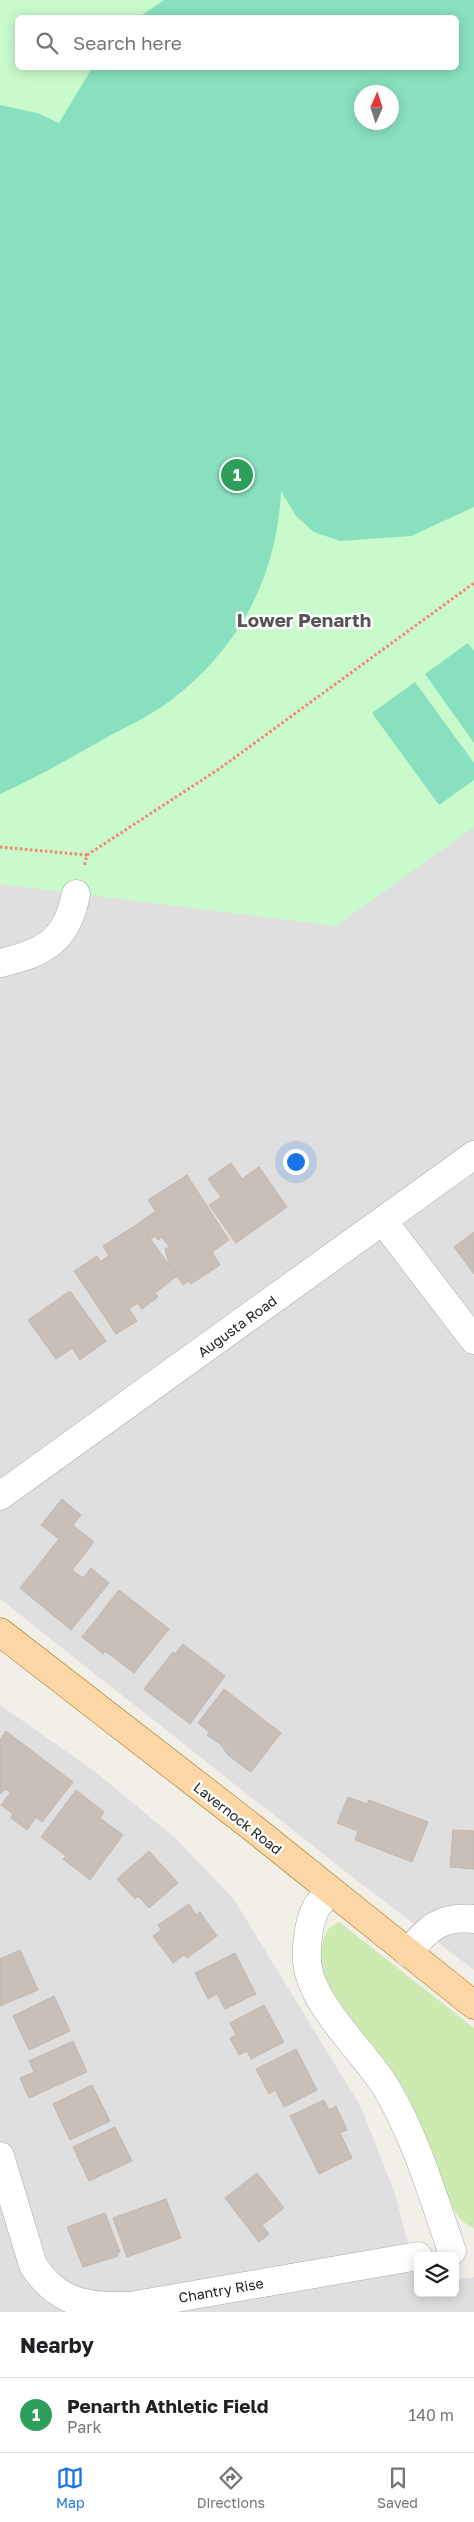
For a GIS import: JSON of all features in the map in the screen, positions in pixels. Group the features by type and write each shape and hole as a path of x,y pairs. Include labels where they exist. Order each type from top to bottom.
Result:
{"main road":[{"name":"Lavernock Road","path":"0,1632 252,1828 474,2006"}],"street":[{"path":"0,963 33,955 59,935 72,916 76,894"},
{"name":"Augusta Road","path":"0,1496 474,1155"},
{"path":"383,1221 474,1340"},
{"path":"330,1891 318,1906 310,1932 308,1970 313,1985 324,2005 374,2070 396,2106 463,2249"},
{"path":"408,1953 433,1926 460,1918 474,1919"},
{"name":"Chantry Rise","path":"0,2156 33,2265 42,2279 74,2302 89,2305 130,2306 414,2257"},
{"name":"Chantry Rise","path":"444,2252 463,2249"}],"path":[{"path":"0,848 87,855 219,769 474,583"},
{"path":"76,894 87,855"}],"shaded area":[{"path":"0,0 474,0 474,1970 341,1868 0,1599"},
{"path":"0,1705 93,1770 173,1836 233,1898 361,2107 395,2194 414,2267 414,2297 459,2297 459,2279 474,2277 474,2312 0,2312"}],"green space":[{"path":"0,0 474,0 474,827 336,926 0,884"},
{"path":"164,0 474,0 474,507 411,536 340,541 314,532 296,516 281,491 278,523 272,553 262,582 250,609 216,658 194,681 154,712 40,775 0,794 0,105 37,113 59,123 91,70 459,70 459,15 142,15"},
{"path":"468,643 474,651 474,743 425,674"},
{"path":"415,682 474,763 474,780 439,805 372,713"},
{"path":"339,1922 474,2028 474,2228 463,2221 444,2191 414,2113 402,2088 381,2056 343,2012 325,1980 321,1963 322,1945 329,1928"}],"building":[{"path":"231,1163 242,1179 259,1167 287,1207 236,1243 209,1205 221,1197 208,1179"},
{"path":"187,1175 229,1240 212,1252 220,1265 191,1284 189,1281 183,1285 169,1264 165,1249 169,1247 162,1237 158,1240 155,1236 150,1239 139,1223 154,1212 159,1217 148,1200"},
{"path":"139,1223 177,1276 155,1293 158,1297 142,1309 138,1303 129,1309 137,1321 116,1334 74,1271 97,1256 101,1261 109,1256 103,1246"},
{"path":"474,1232 474,1274 454,1247"},
{"path":"70,1291 106,1341 80,1360 72,1348 56,1359 28,1320"},
{"path":"62,1499 81,1515 73,1525 94,1542 72,1570 83,1578 91,1568 109,1583 71,1630 20,1588 59,1539 41,1525"},
{"path":"119,1590 169,1629 134,1673 105,1651 103,1654 82,1637"},
{"path":"183,1644 225,1676 190,1724 144,1689 173,1652 175,1654"},
{"path":"224,1689 281,1733 251,1772 228,1755 221,1745 207,1735 209,1732 198,1723"},
{"path":"6,1731 73,1782 42,1822 36,1817 27,1830 11,1818 13,1814 1,1805 10,1793 6,1789 0,1794 0,1740"},
{"path":"76,1790 104,1812 100,1818 123,1835 90,1880 63,1859 66,1856 41,1837"},
{"path":"348,1797 367,1804 369,1800 428,1822 412,1862 355,1840 358,1831 337,1823"},
{"path":"453,1830 474,1831 474,1869 450,1867"},
{"path":"149,1851 178,1883 149,1908 138,1896 135,1899 117,1879"},
{"path":"189,1904 196,1915 200,1912 217,1936 187,1958 184,1955 173,1963 153,1936 161,1930 158,1925"},
{"path":"20,1950 38,1990 0,2006 0,1959"},
{"path":"235,1953 256,1994 225,2009 217,1994 208,1999 195,1973"},
{"path":"54,1996 70,2031 29,2050 13,2016"},
{"path":"264,2005 284,2042 251,2059 247,2051 239,2055 230,2038 236,2035 230,2023"},
{"path":"73,2041 87,2072 29,2098 20,2078 34,2072 29,2061"},
{"path":"296,2049 317,2090 284,2107 275,2090 269,2094 256,2069"},
{"path":"92,2085 110,2121 70,2140 53,2104"},
{"path":"324,2100 329,2110 336,2106 347,2130 340,2133 352,2158 319,2174 290,2116"},
{"path":"115,2127 132,2161 89,2181 73,2147"},
{"path":"257,2173 284,2208 262,2225 269,2234 259,2242 225,2198"},
{"path":"166,2199 181,2238 127,2257 113,2218"},
{"path":"105,2213 120,2252 117,2253 118,2256 83,2267 67,2227"}],"place":[{"name":"Penarth Athletic Field","path":"237,475"}],"district":[{"name":"Lower Penarth","path":"304,619"}]}
